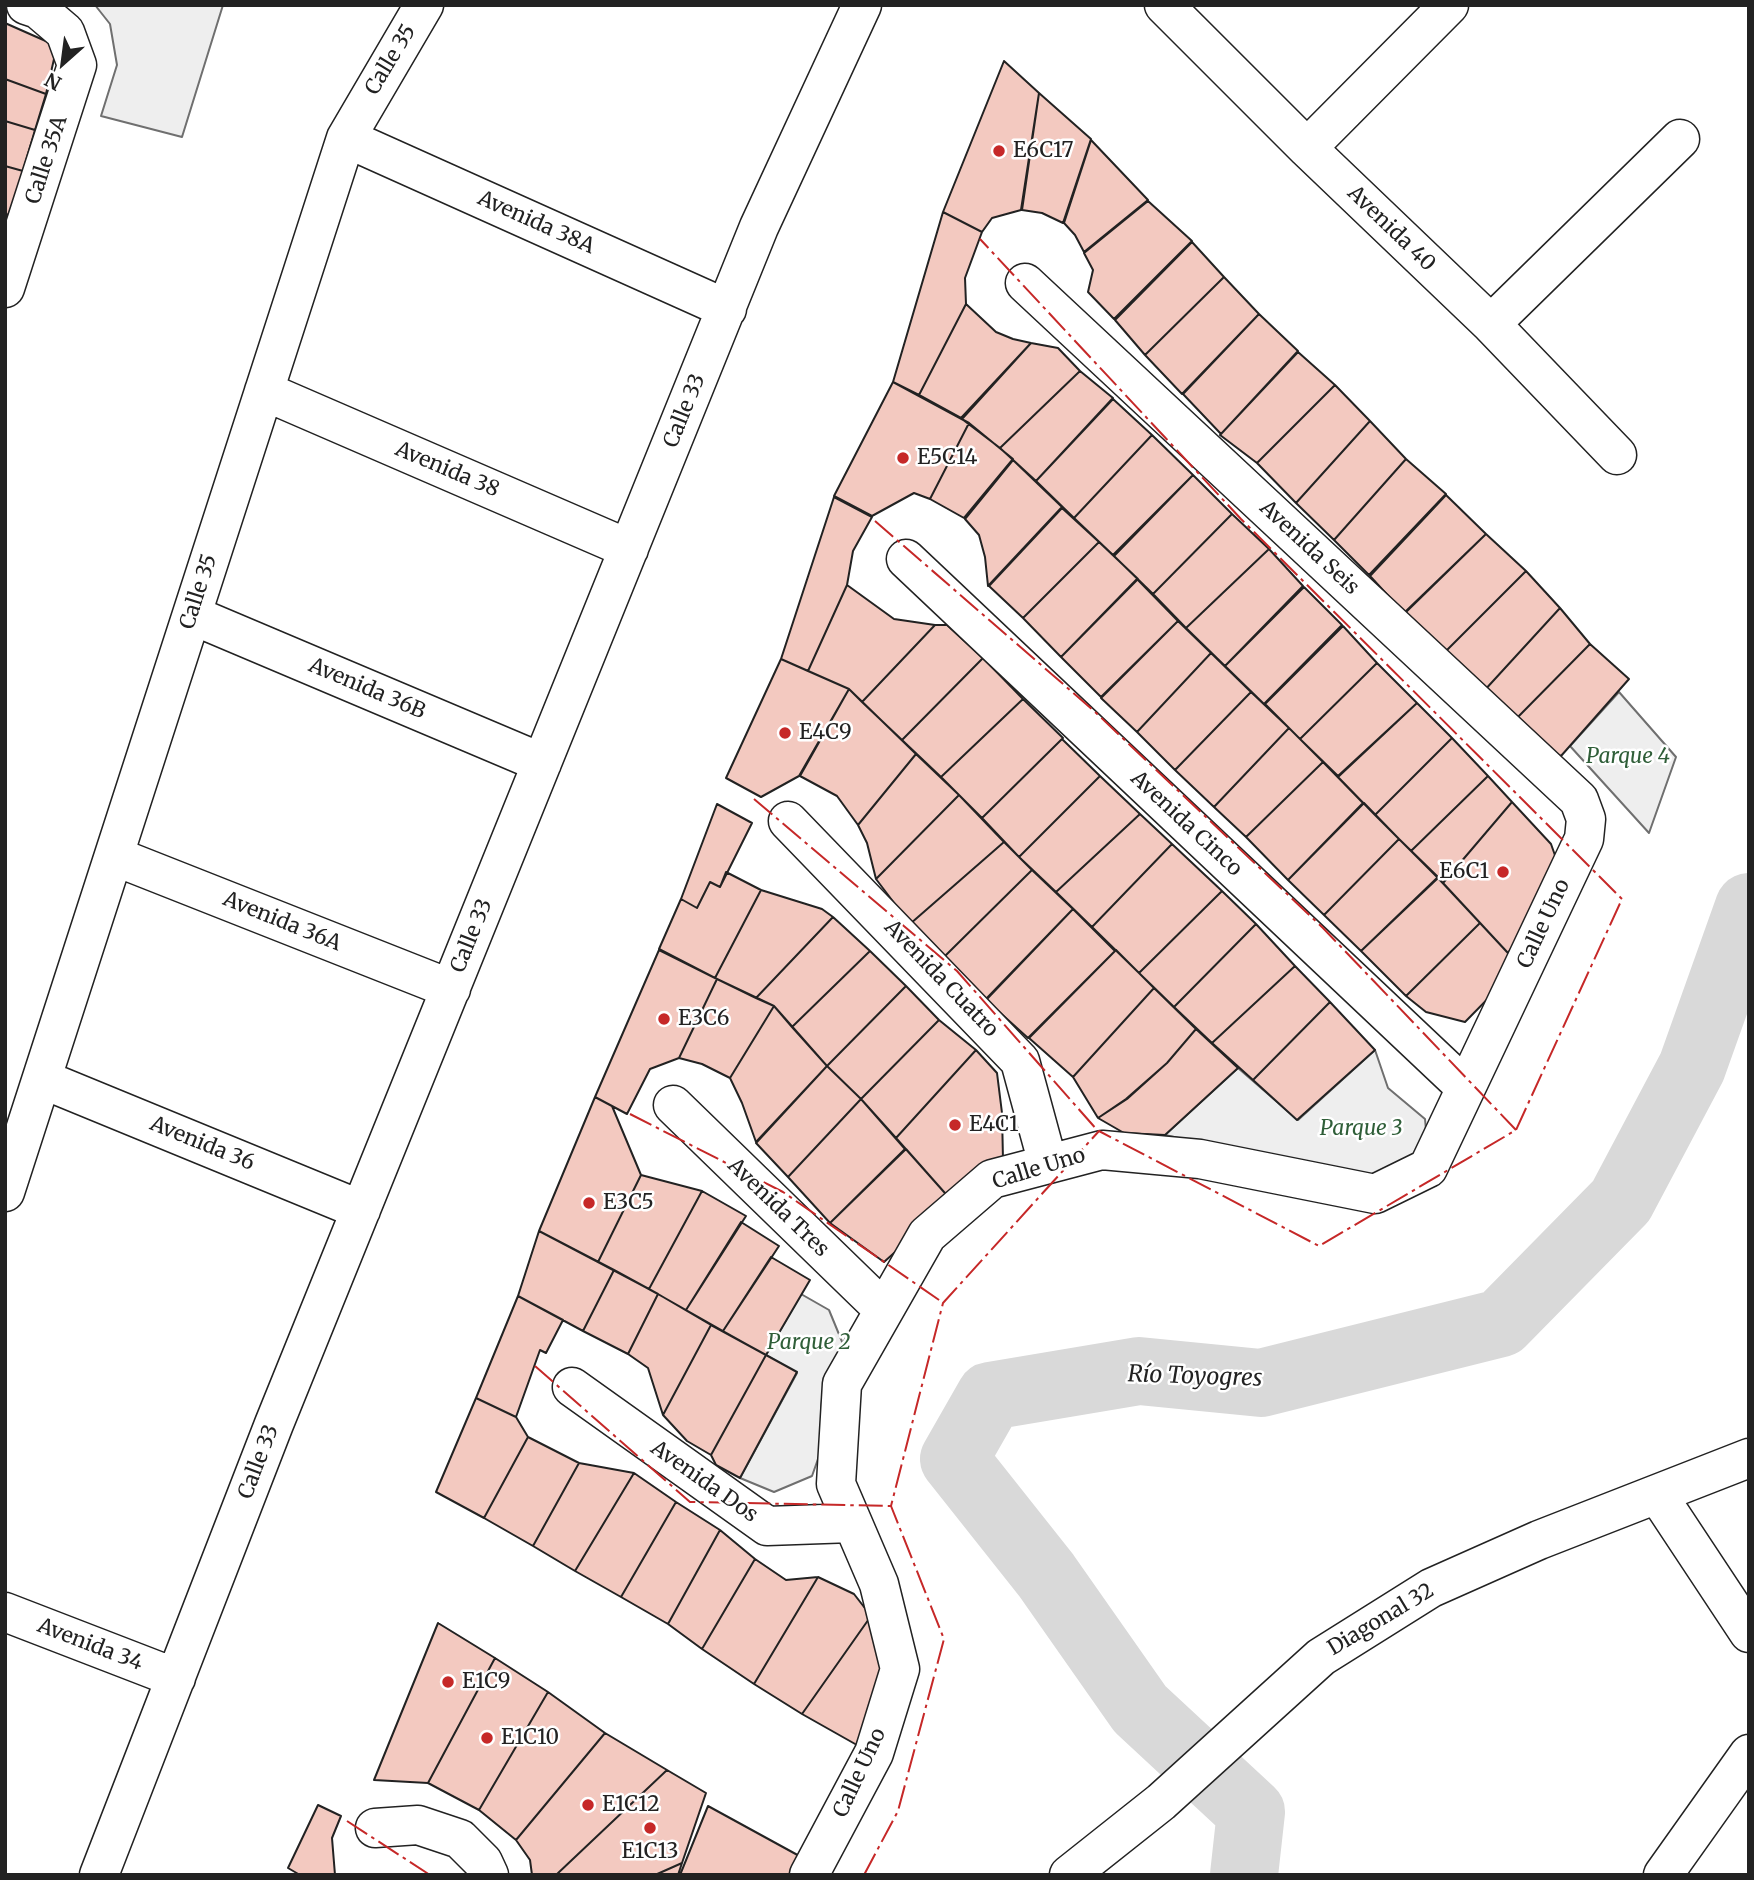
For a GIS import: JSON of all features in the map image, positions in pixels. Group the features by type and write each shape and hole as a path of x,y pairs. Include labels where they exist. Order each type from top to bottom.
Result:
{"street":[{"name":"Calle 35A","path":"5,288 77,65 65,32 38,9 26,5"},
{"name":"Calle 35","path":"5,1192 346,138 424,5"},
{"name":"Avenida 40","path":"1164,5 1307,148 1491,324 1617,455"},
{"path":"1307,148 1449,5"},
{"name":"Calle 33","path":"99,1875 274,1424 760,227 852,8"},
{"name":"Avenida 38A","path":"346,138 727,309"},
{"path":"1491,324 1680,139"},
{"name":"Avenida Seis","path":"1024,283 1580,800 1586,819"},
{"name":"Avenida 38","path":"264,390 629,549"},
{"name":"Avenida Cinco","path":"906,559 1466,1088"},
{"name":"Avenida 36B","path":"192,615 542,763"},
{"name":"Calle Uno","path":"809,1875 874,1753 901,1669 879,1584 836,1484 842,1384 927,1235 992,1179 1102,1150 1200,1159 1375,1194 1428,1168 1584,839 1586,819"},
{"name":"Avenida Cuatro","path":"788,821 1020,1061 1048,1164"},
{"name":"Avenida 36A","path":"114,856 451,989"},
{"name":"Avenida 36","path":"42,1079 361,1210"},
{"name":"Avenida Tres","path":"673,1105 884,1310"},
{"name":"Avenida Dos","path":"572,1387 767,1526 852,1523"},
{"name":"Diagonal 32","path":"1069,1875 1161,1802 1321,1657 1431,1588 1539,1540 1749,1458"},
{"path":"1657,1493 1749,1633"},
{"name":"Avenida 34","path":"5,1612 176,1678"},
{"path":"1663,1875 1749,1754"},
{"path":"375,1828 418,1825 460,1839 483,1862 489,1875"}],"green space":[{"path":"95,5 223,5 182,137 101,116 117,65 110,24"},
{"name":"Parque 4","path":"1619,692 1676,757 1649,833 1570,746"},
{"name":"Parque 3","path":"1375,1050 1388,1088 1425,1119 1429,1163 1402,1187 1165,1135 1238,1068 1298,1120"},
{"name":"Parque 2","path":"801,1294 829,1310 843,1344 823,1391 821,1408 824,1442 812,1476 774,1492 740,1478 797,1373 766,1355"}],"building":[{"path":"5,23 57,46 46,94 5,79"},
{"name":"E6C17","path":"1004,61 1039,93 1021,210 992,218 982,232 943,212"},
{"path":"5,79 46,94 35,130 5,121"},
{"path":"1039,93 1091,139 1063,223 1042,213 1022,210"},
{"path":"5,121 35,130 23,171 5,166"},
{"path":"1091,140 1148,200 1084,252 1075,235 1064,223"},
{"path":"5,166 23,171 10,215 5,214"},
{"path":"1148,201 1192,241 1114,319 1088,292 1093,270 1084,253"},
{"path":"943,212 982,232 965,278 966,304 919,395 893,382"},
{"path":"1192,242 1224,277 1145,355 1115,320"},
{"path":"1224,277 1259,314 1182,394 1145,355"},
{"path":"966,304 996,332 1031,343 961,418 919,395"},
{"path":"1259,314 1298,351 1221,434 1183,394"},
{"path":"1031,343 1058,348 1080,371 1000,448 962,419"},
{"path":"1298,352 1335,385 1257,463 1220,435"},
{"path":"1080,371 1113,398 1036,481 1000,448"},
{"name":"E5C14","path":"893,382 969,423 930,499 914,493 872,516 834,496"},
{"path":"1335,385 1370,421 1296,503 1257,463"},
{"path":"1113,399 1152,435 1074,518 1036,481"},
{"path":"1370,421 1406,459 1334,540 1296,503"},
{"path":"969,423 1013,459 964,518 930,499"},
{"path":"1152,435 1193,475 1113,555 1074,518"},
{"path":"1406,459 1446,494 1369,575 1334,540"},
{"path":"1013,460 1062,507 988,586 979,535 965,519"},
{"path":"1193,475 1232,514 1153,594 1114,556"},
{"path":"1446,495 1486,534 1404,613 1370,576"},
{"path":"834,497 872,517 853,551 847,585 808,671 781,659"},
{"path":"1062,508 1099,542 1023,618 989,586"},
{"path":"1232,514 1269,549 1186,628 1153,594"},
{"path":"1486,534 1526,571 1444,653 1405,613"},
{"path":"1099,542 1138,579 1061,657 1023,618"},
{"path":"1269,549 1303,586 1225,666 1186,628"},
{"path":"1526,571 1560,608 1483,692 1444,653"},
{"path":"1137,579 1178,621 1101,697 1061,657"},
{"path":"847,585 894,619 935,625 862,702 849,689 808,671"},
{"path":"1304,587 1342,625 1264,704 1225,666"},
{"path":"1560,608 1590,644 1513,722 1483,692"},
{"path":"1178,621 1211,653 1137,732 1101,698"},
{"path":"935,625 947,625 983,658 902,740 862,702"},
{"path":"1343,626 1377,663 1300,739 1265,704"},
{"path":"1590,644 1629,679 1561,756 1542,750 1513,722"},
{"path":"1211,653 1251,692 1175,770 1137,732"},
{"path":"983,658 1023,699 941,777 902,740"},
{"name":"E4C9","path":"781,659 849,689 799,776 761,797 726,778"},
{"path":"1377,663 1417,703 1338,776 1300,739"},
{"path":"849,689 916,754 858,825 837,796 800,776"},
{"path":"1251,692 1289,728 1214,807 1175,770"},
{"path":"1023,699 1063,738 982,818 941,777"},
{"path":"1417,703 1452,738 1375,815 1338,777"},
{"path":"1289,728 1323,762 1246,837 1214,807"},
{"path":"1452,738 1488,776 1411,851 1375,815"},
{"path":"1062,739 1100,776 1019,857 982,818"},
{"path":"916,754 959,795 876,879 867,843 858,825"},
{"path":"1323,762 1363,803 1288,880 1246,837"},
{"path":"1100,776 1140,814 1056,892 1019,857"},
{"path":"1488,776 1512,802 1443,883 1411,851"},
{"path":"959,795 1004,842 910,924 876,879"},
{"name":"E6C1","path":"1512,802 1551,844 1557,861 1543,904 1508,953 1443,883"},
{"path":"1364,803 1399,839 1324,915 1288,880"},
{"path":"717,804 752,823 720,887 710,882 697,908 681,899"},
{"path":"1140,814 1172,844 1092,927 1056,892"},
{"path":"1399,839 1438,877 1361,951 1324,915"},
{"path":"1004,842 1032,870 944,957 910,924"},
{"path":"1172,844 1222,891 1139,973 1092,927"},
{"path":"1032,870 1073,909 985,1000 944,957"},
{"path":"726,872 761,890 715,978 659,949 681,899 697,908 710,882 720,887"},
{"path":"1438,878 1480,923 1406,996 1361,951"},
{"path":"761,890 822,909 833,917 756,998 715,978"},
{"path":"1222,891 1256,924 1174,1007 1139,973"},
{"path":"1073,909 1115,951 1028,1038 986,1000"},
{"path":"833,917 870,951 792,1027 774,1006 756,998"},
{"path":"1480,923 1520,966 1465,1022 1426,1012 1406,996"},
{"path":"1256,924 1295,966 1212,1043 1174,1007"},
{"name":"E3C6","path":"659,950 717,979 679,1058 650,1069 627,1114 595,1097"},
{"path":"1116,950 1154,988 1073,1077 1029,1038"},
{"path":"870,951 906,986 827,1066 792,1027"},
{"path":"1295,966 1330,1002 1253,1080 1212,1043"},
{"path":"717,979 774,1006 730,1078 702,1064 679,1058"},
{"path":"906,986 939,1020 861,1099 827,1066"},
{"path":"1154,988 1196,1029 1167,1063 1126,1099 1098,1118 1073,1077"},
{"path":"1330,1002 1375,1050 1297,1120 1253,1080"},
{"path":"774,1006 827,1066 756,1142 730,1078"},
{"path":"939,1020 976,1050 896,1138 861,1099"},
{"path":"1196,1029 1238,1068 1165,1135 1124,1133 1098,1118 1127,1099 1167,1063"},
{"name":"E4C1","path":"976,1050 997,1073 1002,1113 1003,1160 952,1201 896,1138"},
{"path":"827,1066 861,1099 788,1177 756,1143"},
{"name":"E3C5","path":"595,1097 612,1106 641,1175 598,1262 539,1231"},
{"path":"861,1099 905,1149 830,1223 788,1177"},
{"path":"906,1149 952,1201 884,1262 830,1223"},
{"path":"641,1175 702,1191 649,1289 598,1262"},
{"path":"702,1191 746,1216 686,1310 649,1289"},
{"path":"741,1222 779,1246 723,1331 686,1310"},
{"path":"539,1231 614,1270 583,1331 518,1296"},
{"path":"771,1257 810,1280 766,1355 723,1331"},
{"path":"614,1270 658,1294 628,1354 583,1331"},
{"path":"658,1294 711,1325 663,1415 648,1368 628,1354"},
{"path":"518,1296 563,1320 546,1353 540,1350 516,1417 476,1398"},
{"path":"711,1325 766,1355 711,1455 687,1441 663,1415"},
{"path":"766,1355 797,1372 740,1478 716,1465 711,1455"},
{"path":"476,1398 516,1417 528,1437 484,1518 436,1492"},
{"path":"528,1437 579,1463 533,1546 484,1518"},
{"path":"579,1463 634,1473 575,1571 533,1546"},
{"path":"634,1473 676,1502 621,1597 575,1571"},
{"path":"676,1502 720,1530 668,1624 621,1597"},
{"path":"720,1530 755,1559 702,1649 668,1624"},
{"path":"755,1559 786,1580 818,1577 754,1684 702,1649"},
{"path":"818,1577 854,1594 871,1616 802,1714 754,1684"},
{"path":"871,1616 888,1701 864,1749 802,1714"},
{"name":"E1C9","path":"438,1623 495,1658 428,1783 374,1780"},
{"name":"E1C10","path":"495,1658 548,1692 479,1810 428,1783"},
{"path":"548,1692 605,1733 516,1840 479,1810"},
{"name":"E1C12","path":"605,1733 667,1770 556,1875 532,1875 530,1860 516,1840"},
{"name":"E1C13","path":"667,1770 706,1793 682,1863 655,1875 556,1875"},
{"path":"318,1805 341,1816 332,1838 335,1875 300,1875 288,1868"},
{"path":"708,1806 803,1858 794,1875 680,1875"},
{"path":"682,1863 678,1875 655,1875"}],"waterway":[{"name":"Río Toyogres","path":"1244,1875 1251,1812 1140,1709 1046,1575 954,1459 990,1396 1139,1371 1261,1383 1501,1323 1621,1201 1692,1067 1749,907"}],"power":[{"path":"864,1875 898,1811 944,1639 891,1506 943,1303 1099,1131 1319,1246 1516,1130 1622,899 1241,519 980,239"},
{"path":"875,521 1093,710 1323,928 1516,1130"},
{"path":"754,799 957,971 1098,1131"},
{"path":"630,1114 783,1192 942,1302"},
{"path":"535,1366 690,1502 891,1506"},
{"path":"347,1821 430,1875"}],"place":[{"name":"E6C17","path":"999,151"},
{"name":"E5C14","path":"903,458"},
{"name":"E4C9","path":"785,733"},
{"name":"E6C1","path":"1503,872"},
{"name":"E3C6","path":"664,1019"},
{"name":"E4C1","path":"955,1125"},
{"name":"E3C5","path":"589,1203"},
{"name":"E1C9","path":"448,1682"},
{"name":"E1C10","path":"487,1738"},
{"name":"E1C12","path":"588,1805"},
{"name":"E1C13","path":"650,1828"}]}
